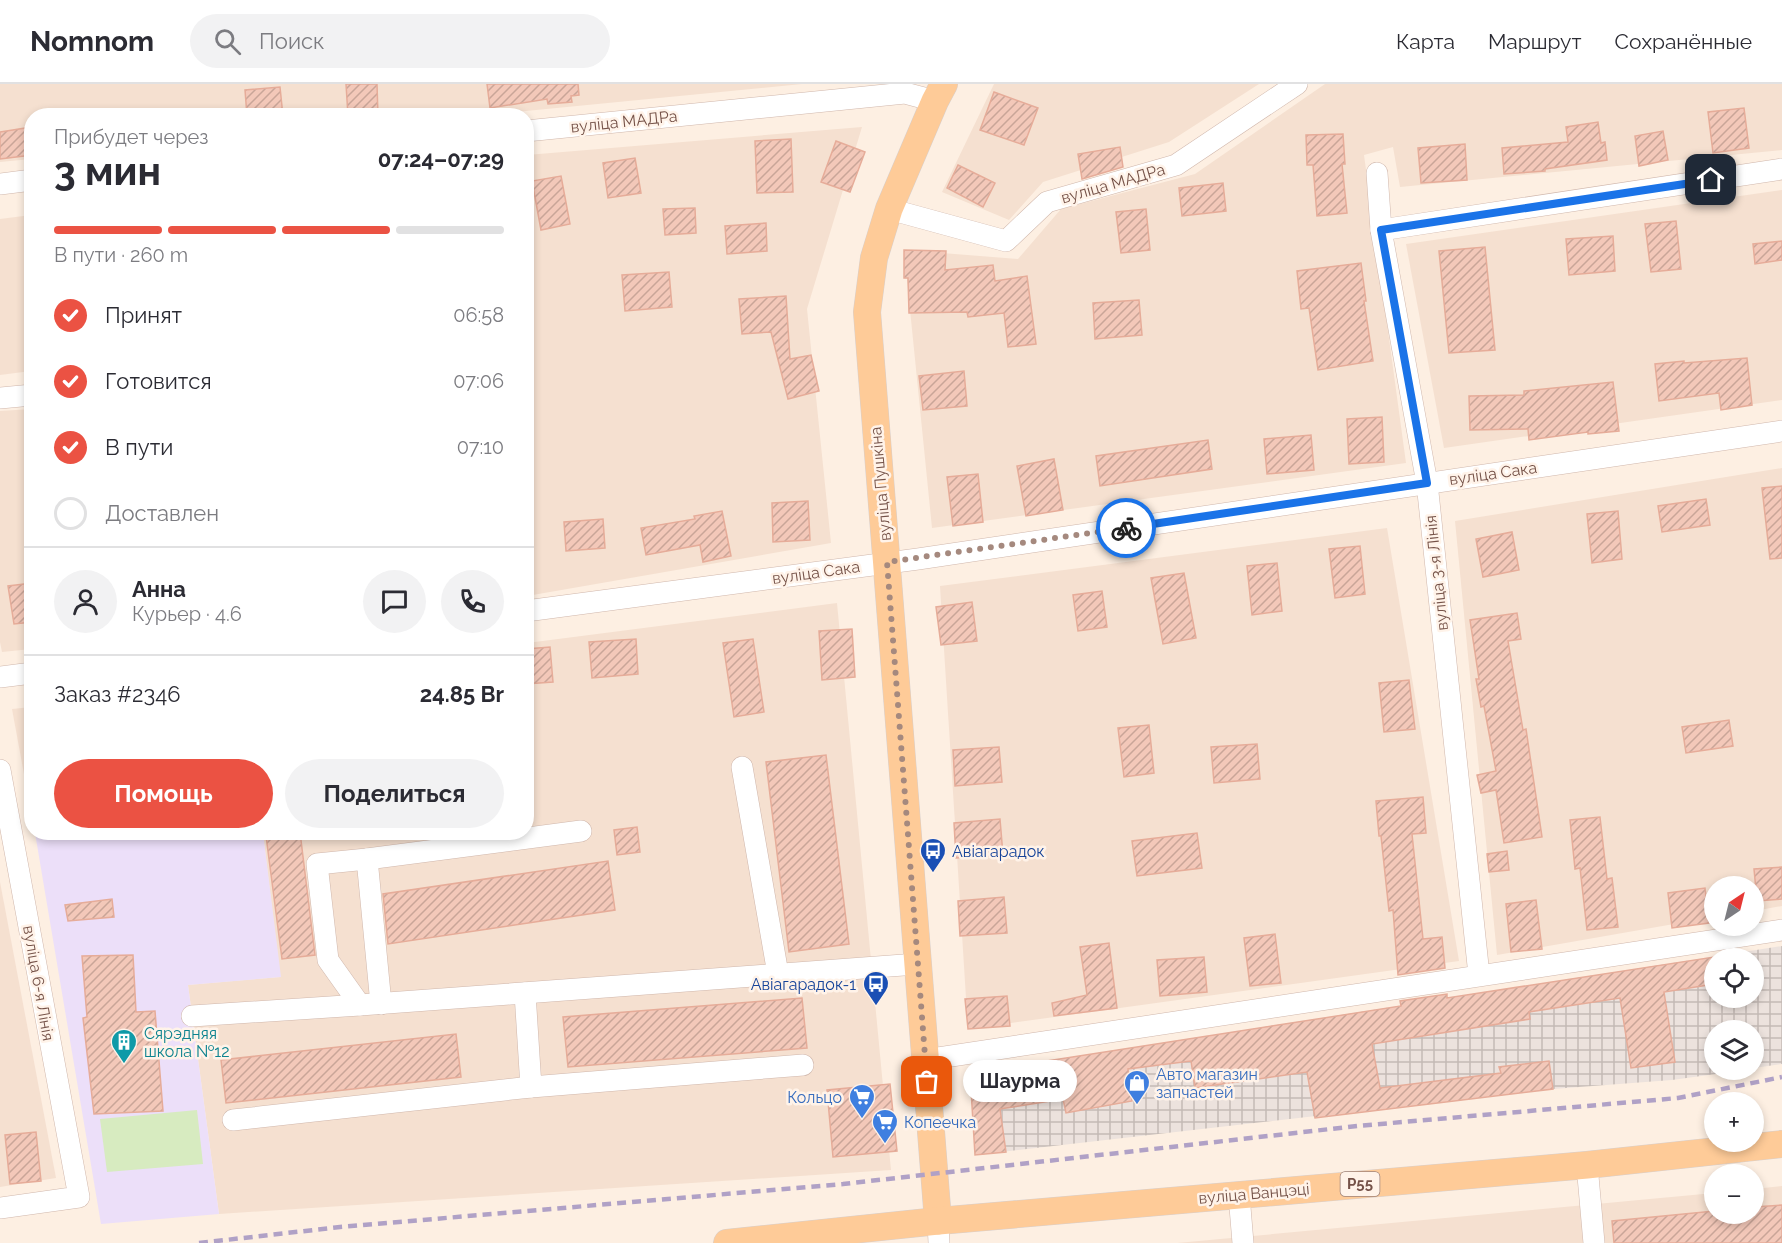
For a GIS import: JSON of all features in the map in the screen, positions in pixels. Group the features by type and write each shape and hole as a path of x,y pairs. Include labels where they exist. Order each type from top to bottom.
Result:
{"main road":[{"name":"вуліца Пушкіна","path":"939,92 889,209 874,258 867,312 939,1232"},
{"name":"вуліца Ванцэці","path":"727,1243 939,1232 1239,1195 1587,1165 1782,1144"}],"street":[{"name":"вуліца МАДРа","path":"889,209 1006,241 1047,202 1176,165 1297,84"},
{"name":"вуліца МАДРа","path":"534,130 904,93 939,92"},
{"path":"1381,230 1782,169"},
{"name":"вуліца 3-я Лінія","path":"1377,172 1381,230 1427,483 1479,975"},
{"path":"0,183 24,181"},
{"path":"0,398 24,396"},
{"name":"вуліца Сака","path":"534,610 887,562 1782,431"},
{"path":"0,677 24,674"},
{"path":"742,767 778,974"},
{"name":"вуліца 6-я Лінія","path":"0,770 79,1197 0,1209"},
{"path":"534,837 581,831"},
{"path":"371,1004 328,960 317,864 512,840"},
{"path":"367,859 371,1004"},
{"path":"925,1060 1782,930"},
{"path":"192,1016 917,964"},
{"path":"525,993 531,1087"},
{"path":"233,1120 531,1087 803,1065"},
{"path":"1587,1165 1594,1243"},
{"path":"1239,1195 1243,1243"}],"shaded area":[{"path":"0,84 802,84 534,110 534,108 24,108 24,160 0,162"},
{"path":"994,84 1259,84 1169,142 1043,182 1009,220 942,192"},
{"path":"1325,84 1782,84 1782,150 1400,187 1393,147 1364,155 1406,463 932,528 904,250 1018,259 1061,209 1195,174"},
{"path":"862,127 807,309 831,543 534,595 534,154"},
{"path":"1782,190 1782,400 1444,448 1406,244"},
{"path":"24,216 24,372 0,375 0,219"},
{"path":"24,409 24,650 2,652 0,642 0,411"},
{"path":"1782,468 1782,906 1764,909 1764,876 1704,876 1704,919 1497,955 1455,521"},
{"path":"1387,528 1459,961 968,1029 940,586"},
{"path":"837,603 891,1170 219,1214 188,985 280,977 264,840 534,840 534,642"},
{"path":"24,708 24,774 12,709"},
{"path":"36,840 264,840 281,977 188,985 219,1214 101,1224"},
{"path":"0,882 56,1178 0,1187"},
{"path":"1782,946 1782,1064 1764,1067 1764,1020 1704,1020 1704,1076 1553,1089 975,1155 970,1073 1704,958 1704,1008 1764,1008 1764,949"},
{"path":"1782,1186 1782,1243 1177,1243 1704,1194 1704,1224 1764,1224 1764,1188"}],"green space":[{"path":"197,1110 203,1164 107,1172 100,1119"}],"building":[{"path":"346,84 377,84 378,108 348,108"},
{"path":"487,84 578,84 579,95 571,96 572,102 548,104 547,99 490,108"},
{"path":"280,87 282,108 246,108 245,90"},
{"path":"994,92 1038,108 1024,145 980,130"},
{"path":"1744,108 1749,148 1713,153 1708,112"},
{"path":"1598,122 1601,143 1605,142 1607,160 1545,169 1545,171 1504,174 1502,148 1568,142 1566,127"},
{"path":"24,128 24,156 0,159 0,132"},
{"path":"1663,131 1668,160 1639,166 1635,136"},
{"path":"1343,134 1345,164 1342,164 1347,213 1317,216 1313,165 1307,165 1306,135"},
{"path":"791,139 793,192 757,193 755,141"},
{"path":"836,141 865,152 850,192 821,182"},
{"path":"1465,144 1467,180 1421,183 1418,148"},
{"path":"1120,147 1123,167 1082,179 1078,154"},
{"path":"635,158 641,193 608,198 603,163"},
{"path":"958,165 995,183 983,207 947,188"},
{"path":"561,176 570,224 541,230 534,181"},
{"path":"1223,183 1226,211 1182,216 1179,188"},
{"path":"695,208 696,233 665,235 663,209"},
{"path":"1146,209 1150,250 1121,253 1116,212"},
{"path":"1676,221 1681,269 1651,272 1645,224"},
{"path":"766,223 767,251 727,254 725,226"},
{"path":"1613,236 1615,271 1569,275 1566,239"},
{"path":"1782,241 1782,260 1755,264 1753,244"},
{"path":"1485,247 1495,350 1449,353 1439,251"},
{"path":"904,250 946,251 945,270 993,265 995,281 1027,276 1036,344 1008,347 1004,313 968,317 967,312 909,313 908,278 904,278"},
{"path":"1361,263 1373,361 1318,370 1309,308 1301,309 1297,271"},
{"path":"669,272 672,307 625,311 622,275"},
{"path":"786,296 790,359 811,355 819,391 788,399 771,332 742,334 739,299"},
{"path":"1139,300 1142,335 1095,339 1093,303"},
{"path":"1747,358 1752,405 1721,410 1719,393 1659,401 1655,364"},
{"path":"964,371 967,406 923,410 919,376"},
{"path":"1613,382 1619,431 1588,434 1588,432 1529,440 1528,429 1470,430 1469,396 1524,395 1524,391"},
{"path":"1382,417 1384,462 1349,464 1347,419"},
{"path":"1311,435 1314,470 1267,474 1264,439"},
{"path":"1208,440 1212,469 1100,486 1096,456"},
{"path":"1054,459 1063,510 1026,516 1017,466"},
{"path":"978,474 983,522 953,526 947,477"},
{"path":"1782,486 1782,558 1770,559 1762,488"},
{"path":"1706,499 1710,525 1662,532 1658,506"},
{"path":"808,501 810,540 773,542 772,503"},
{"path":"722,511 731,556 703,562 700,545 646,555 641,528 695,519 694,516"},
{"path":"1618,511 1622,559 1592,563 1587,514"},
{"path":"603,519 605,548 566,551 564,522"},
{"path":"1512,532 1519,570 1483,577 1476,539"},
{"path":"1360,546 1365,594 1335,598 1329,549"},
{"path":"1277,563 1282,611 1252,615 1247,566"},
{"path":"1184,573 1196,638 1163,644 1151,578"},
{"path":"24,584 24,623 14,624 8,586"},
{"path":"1102,591 1107,627 1078,631 1073,595"},
{"path":"972,602 977,641 941,645 936,607"},
{"path":"1517,613 1521,639 1508,641 1523,730 1526,729 1542,837 1504,843 1496,790 1481,793 1477,775 1496,771 1484,706 1481,707 1476,679 1479,679 1470,620"},
{"path":"852,629 855,677 822,680 819,631"},
{"path":"636,639 638,674 592,678 589,642"},
{"path":"753,639 764,712 734,717 723,643"},
{"path":"550,647 553,682 534,683 534,648"},
{"path":"1409,680 1415,729 1384,732 1379,683"},
{"path":"1729,720 1733,746 1686,753 1682,727"},
{"path":"1149,725 1154,773 1124,777 1118,728"},
{"path":"1257,744 1260,779 1214,783 1211,747"},
{"path":"999,747 1002,782 955,786 953,750"},
{"path":"826,755 849,944 789,952 766,762"},
{"path":"1423,797 1426,833 1412,834 1423,939 1442,937 1445,968 1398,975 1393,910 1389,911 1376,801"},
{"path":"1600,817 1607,879 1612,878 1618,927 1587,930 1580,868 1575,869 1570,820"},
{"path":"1000,819 1003,855 956,858 954,823"},
{"path":"637,827 640,852 617,855 614,830"},
{"path":"1197,833 1202,868 1137,876 1132,841"},
{"path":"267,840 301,840 315,955 282,959"},
{"path":"1507,851 1509,870 1489,872 1487,854"},
{"path":"608,861 615,910 388,944 383,894"},
{"path":"1782,867 1782,899 1764,900 1764,876 1755,876 1754,869"},
{"path":"1704,888 1704,924 1672,928 1668,893"},
{"path":"1004,897 1007,933 960,936 958,901"},
{"path":"112,899 114,917 68,921 65,905"},
{"path":"1536,900 1542,949 1511,952 1506,904"},
{"path":"1275,934 1281,983 1250,986 1244,938"},
{"path":"1109,943 1117,1008 1054,1016 1052,1003 1087,995 1080,947"},
{"name":"Сярэдняя школа №12","path":"133,955 136,1012 155,1011 163,1111 94,1114 83,1018 87,1017 82,956"},
{"path":"1204,957 1207,992 1160,996 1157,960"},
{"path":"1704,959 1704,986 1664,992 1675,1062 1631,1068 1620,998 1529,1012 1530,1019 1372,1044 1380,1088 1501,1073 1499,1067 1549,1061 1553,1089 1315,1118 1307,1072 1195,1088 1191,1061 1128,1069 1132,1101 1066,1113 1063,1099 1000,1109 1006,1152 975,1155 970,1073 1401,1006 1400,1001 1447,994 1447,998"},
{"path":"1007,996 1010,1026 968,1029 965,999"},
{"path":"802,998 807,1048 568,1067 563,1017"},
{"path":"456,1034 461,1077 226,1103 221,1060"},
{"name":"Кольцо","path":"890,1084 897,1151 833,1157 827,1090"},
{"path":"36,1132 41,1181 10,1184 5,1135"},
{"path":"1782,1205 1782,1243 1614,1243 1612,1221 1704,1212 1704,1224 1764,1224 1764,1206"}],"railway":[{"path":"199,1243 340,1227 843,1184 1357,1126 1678,1098 1782,1077"}],"way so far":[{"path":"927,1082 887,562 1126,528"}],"place":[{"name":"Авіагарадок","path":"933,874"},
{"name":"Авіагарадок-1","path":"876,1007"},
{"name":"Сярэдняя школа №12","path":"124,1065"},
{"name":"Шаурма","path":"927,1082"},
{"name":"Авто магазин запчастей","path":"1137,1106"},
{"name":"Кольцо","path":"862,1120"},
{"name":"Копеечка","path":"885,1145"}],"route":[{"path":"1126,528 1427,483 1381,230 1711,180"}]}
